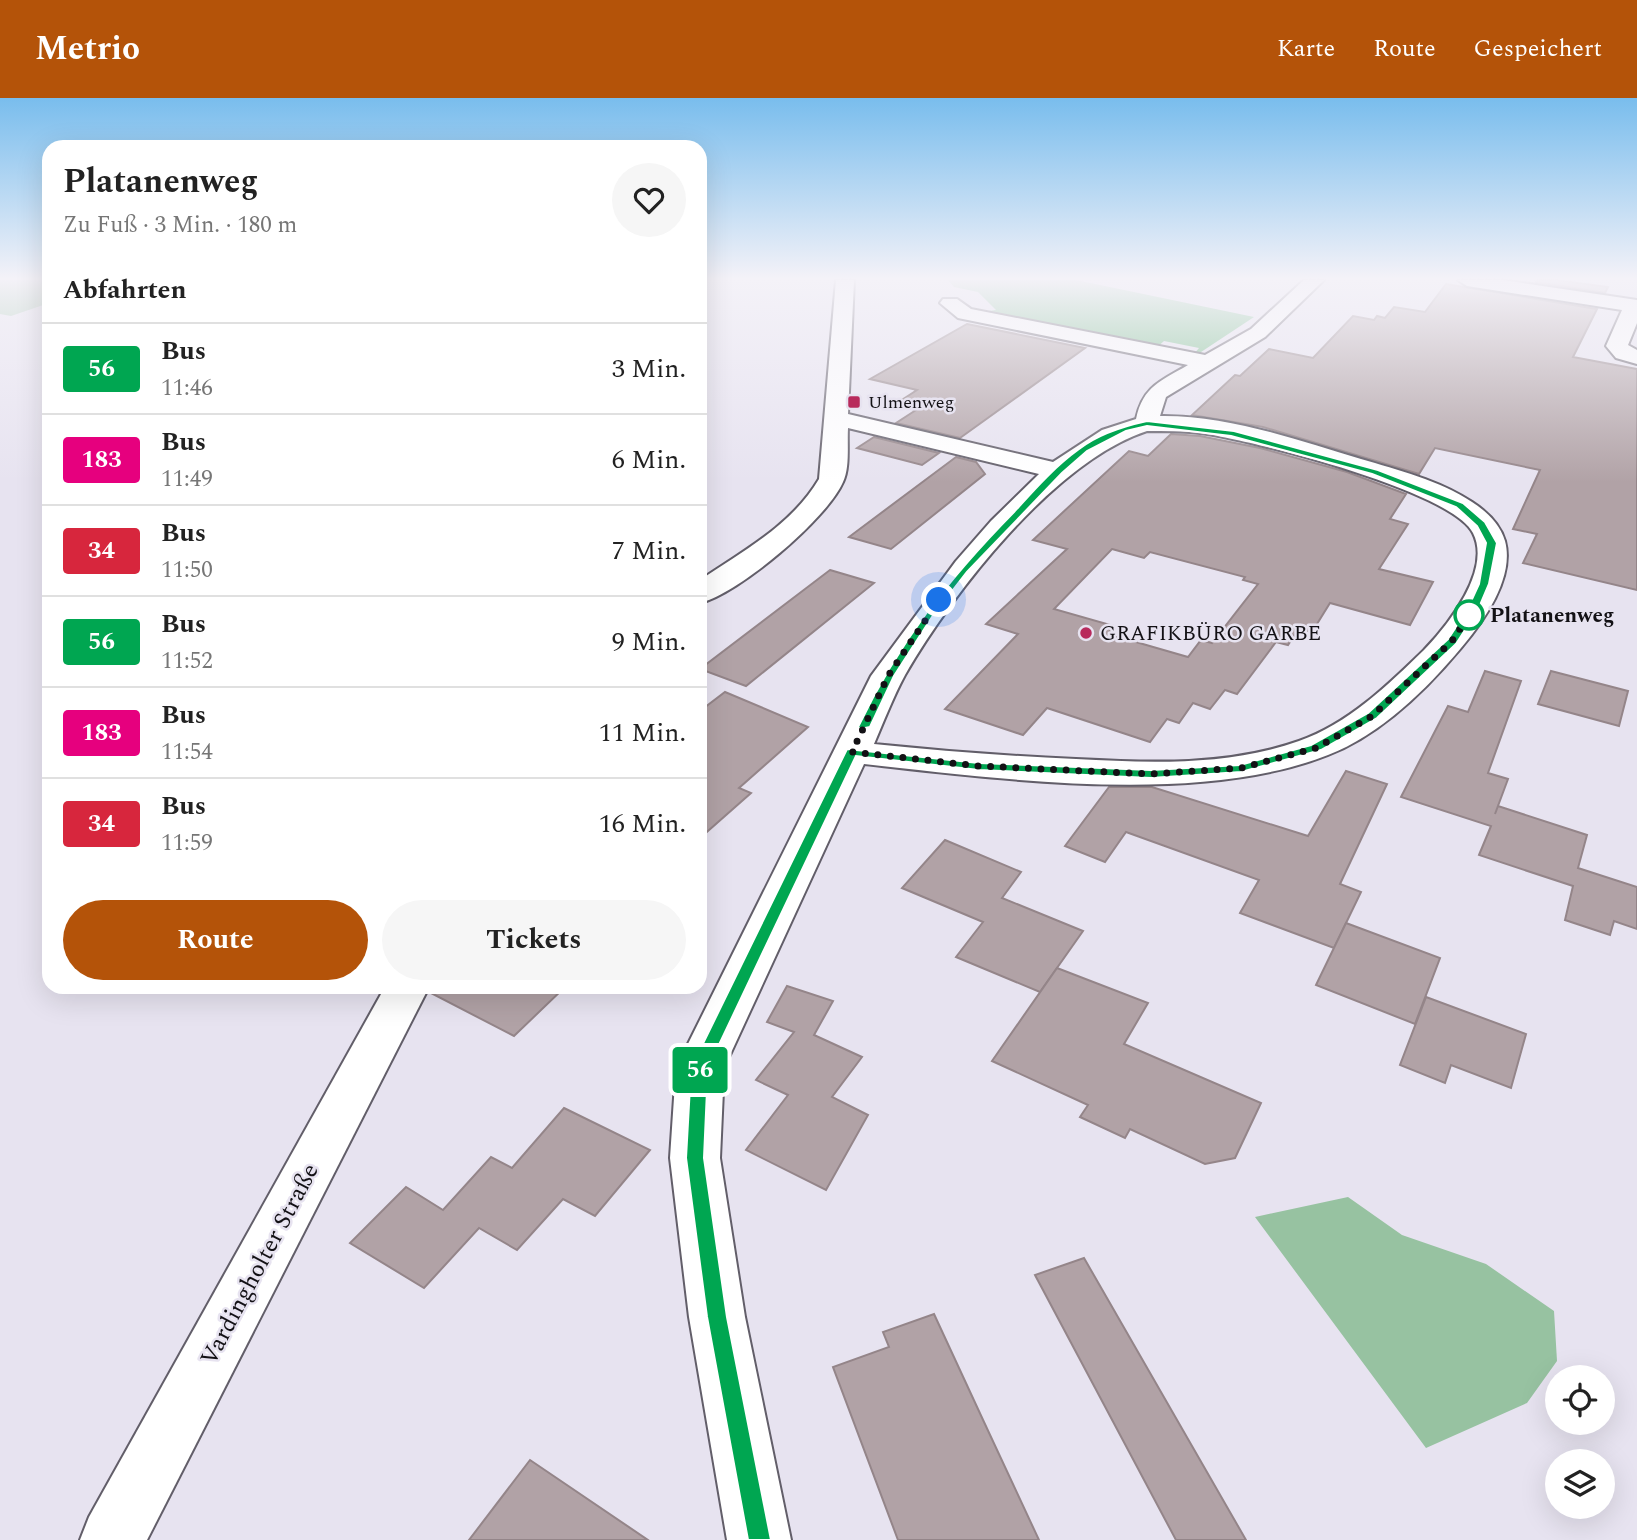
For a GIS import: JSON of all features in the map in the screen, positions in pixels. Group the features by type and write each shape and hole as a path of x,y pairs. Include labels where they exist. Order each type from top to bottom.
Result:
{"street":[{"path":"707,589 804,519 820,500 832,479 841,347"},
{"path":"1132,347 1211,363"},
{"path":"1147,424 1151,402 1158,393 1235,347"},
{"path":"1618,347 1623,353 1637,357"},
{"path":"836,418 1058,471"},
{"path":"759,1540 717,1317 695,1158 700,1068 888,676 927,616 964,570 1058,471 1100,439 1147,424 1188,426 1272,442 1398,479 1459,505 1481,524 1492,543 1490,562 1473,610 1452,641 1372,716 1316,748 1241,768 1138,774 979,766 852,752"},
{"name":"Vardingholter Straße","path":"112,1540 403,994"}],"green space":[{"path":"1195,347 1208,347 1194,354 1199,348"},
{"path":"1348,1197 1402,1235 1486,1264 1554,1311 1557,1361 1554,1365 1545,1365 1545,1378 1527,1403 1426,1448 1255,1217"}],"building":[{"path":"926,347 1085,348 960,438 896,423 916,410 894,405 917,390 870,379"},
{"path":"1323,347 1578,347 1573,357 1637,369 1637,590 1523,563 1537,534 1513,529 1540,470 1435,448 1419,474 1263,427 1192,415 1235,375 1240,376 1269,349 1313,358"},
{"path":"1171,434 1200,436 1260,448 1347,472 1406,494 1390,519 1408,524 1379,569 1433,582 1410,625 1330,603 1312,632 1299,628 1288,645 1276,642 1237,694 1225,690 1210,709 1193,703 1179,723 1167,719 1150,742 1047,708 1023,735 945,709 1018,634 986,624 1067,549 1033,540 1129,451 1148,456","holes":["1112,549 1144,558 1150,552 1245,577 1243,580 1258,584 1212,643 1201,640 1188,657 1108,634 1114,626 1054,609"]},
{"path":"874,437 939,453 922,465 857,448"},
{"path":"956,457 976,462 985,474 891,549 849,537"},
{"path":"830,570 874,583 746,686 707,672 707,664"},
{"path":"1485,671 1521,681 1488,773 1508,779 1495,814 1498,806 1587,835 1578,868 1637,887 1637,929 1614,921 1610,935 1565,920 1573,886 1479,855 1491,826 1401,797 1448,706 1468,712"},
{"path":"1551,671 1628,691 1619,726 1538,704"},
{"path":"725,692 808,727 739,788 751,793 707,832 707,706"},
{"path":"1346,771 1387,784 1340,884 1361,892 1334,948 1240,913 1259,880 1126,832 1105,862 1065,846 1109,787 1152,787 1308,836"},
{"path":"945,840 1021,872 1002,898 1083,931 1040,992 956,957 983,922 902,888"},
{"path":"1346,923 1440,958 1415,1024 1316,985"},
{"path":"1057,968 1148,1003 1124,1044 1261,1103 1235,1158 1205,1164 1130,1129 1125,1138 1080,1117 1088,1105 992,1061"},
{"path":"787,986 833,1001 814,1035 862,1057 832,1097 868,1115 826,1190 746,1150 788,1095 756,1080 794,1032 767,1022"},
{"path":"433,994 558,994 514,1036"},
{"path":"1426,997 1526,1034 1511,1088 1451,1065 1445,1083 1400,1065"},
{"path":"564,1108 650,1150 595,1216 563,1199 517,1250 479,1228 424,1288 350,1243 406,1187 443,1210 491,1157 512,1168"},
{"path":"1084,1258 1246,1540 1176,1540 1035,1275"},
{"path":"934,1314 1039,1540 898,1540 833,1367 889,1347 883,1332"},
{"path":"530,1460 648,1540 469,1540"}],"bus line":[{"name":"56","path":"759,1540 717,1317 695,1158 700,1068 852,752 979,766 1151,774 1241,768 1316,748 1372,716 1452,641 1473,610 1484,584 1492,543 1481,524 1459,505 1398,479 1272,442 1231,433 1188,426 1147,424 1124,429 1083,449 1058,471 964,570 927,616 888,676 864,727"}],"place":[{"name":"Ulmenweg","path":"854,402"},
{"name":"Platanenweg","path":"1469,615"},
{"name":"GRAFIKBÜRO GARBE","path":"1086,633"}],"route":[{"path":"939,600 888,676 852,752 979,766 1151,774 1241,768 1316,748 1372,716 1452,641 1469,615"}]}
